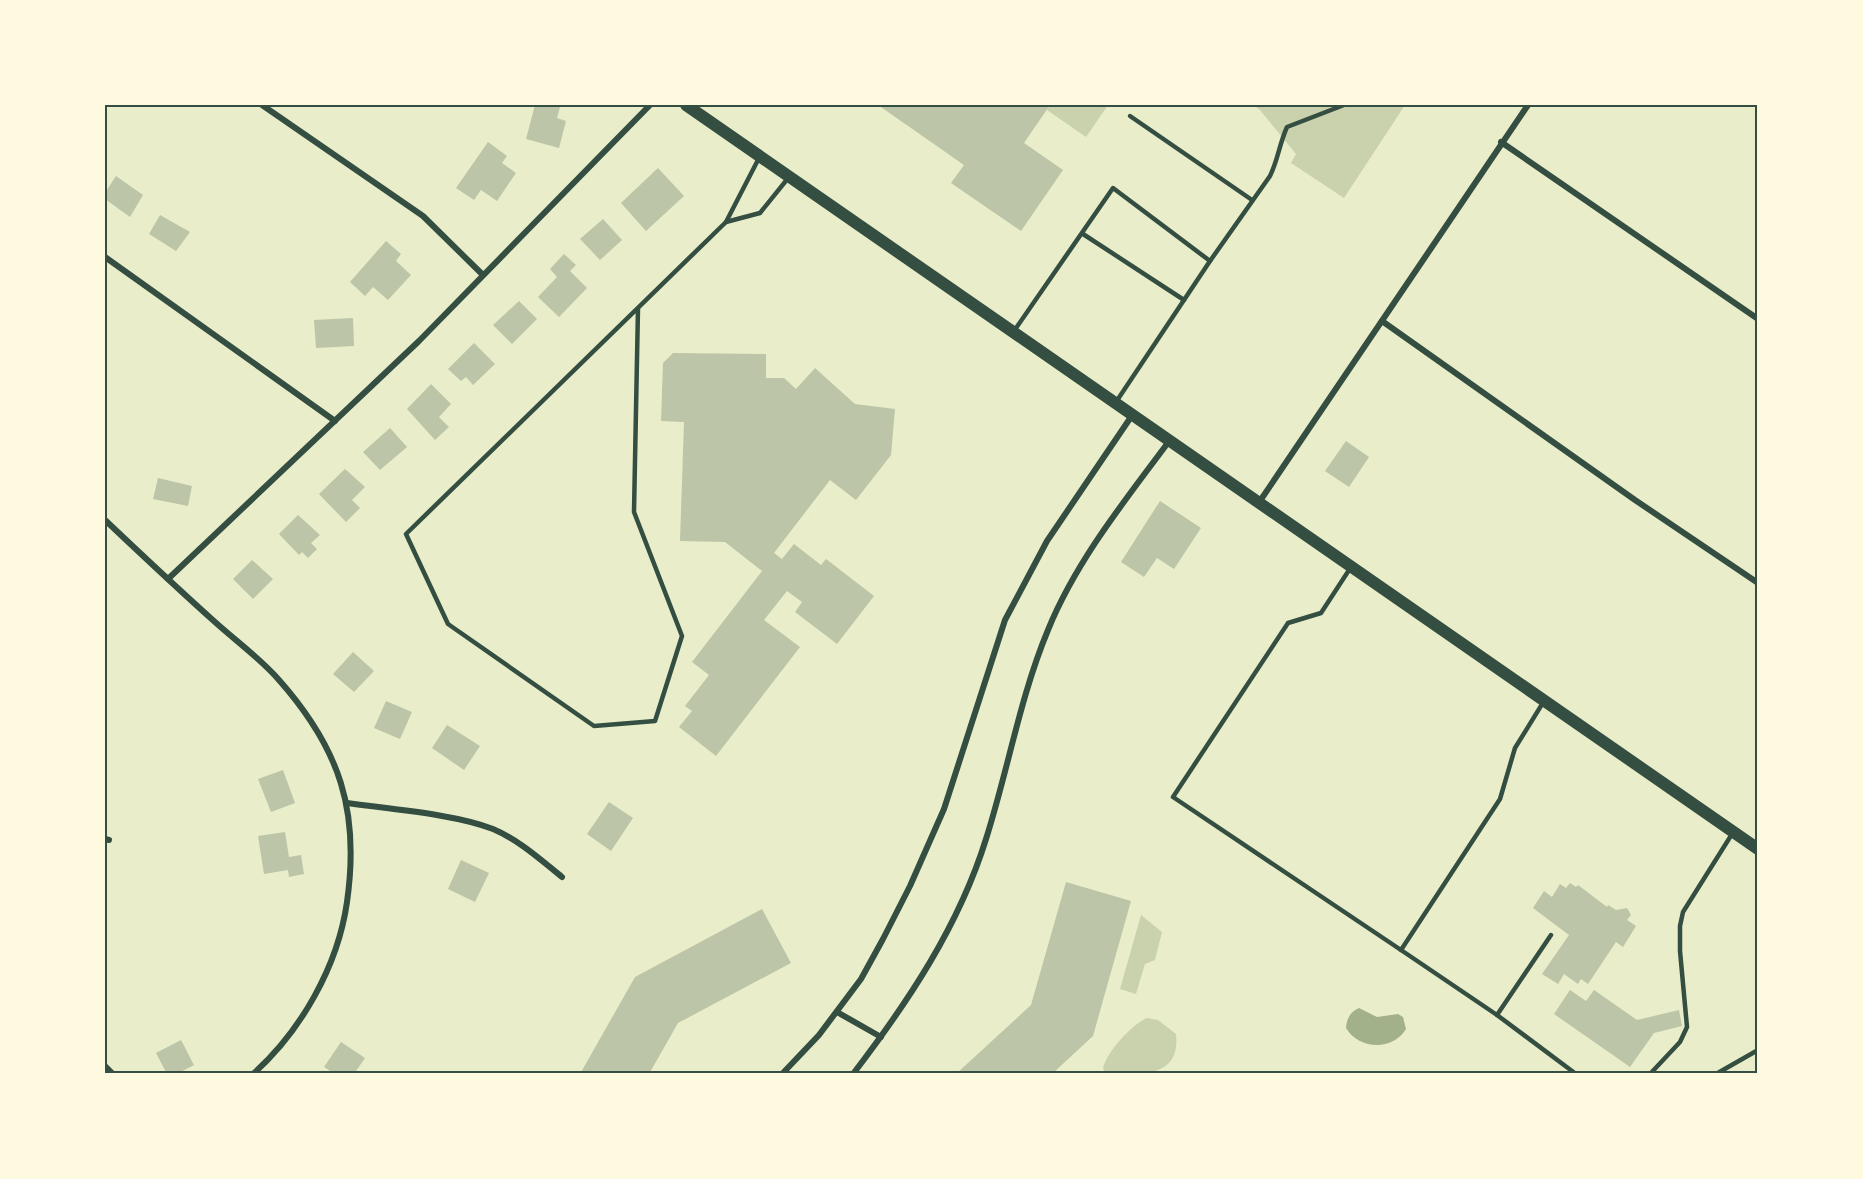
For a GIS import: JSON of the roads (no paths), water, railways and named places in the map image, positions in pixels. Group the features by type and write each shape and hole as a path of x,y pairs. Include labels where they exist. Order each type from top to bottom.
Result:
{"main road":[{"path":"686,105 1353,565 1758,849"}],"street":[{"path":"262,105 423,216 483,275"},
{"path":"168,579 335,421 650,105"},
{"path":"1260,501 1528,105"},
{"path":"1502,142 1758,319"},
{"path":"105,257 335,421"},
{"path":"1382,321 1635,500 1758,583"},
{"path":"783,1074 837,1012 861,979 914,877 944,809 1005,620 1047,541 1133,413"},
{"path":"853,1074 927,971 966,888 986,840 1008,756 1048,629 1104,529 1171,439"},
{"path":"105,520 278,678 304,711 327,746 347,803 352,830 351,877 340,934 329,967 311,1001 271,1058 253,1074"},
{"path":"347,803 440,817 493,829 530,851 562,877"},
{"path":"837,1012 881,1037"},
{"path":"105,1066 113,1074"}],"lane":[{"path":"1116,402 1276,164 1278,146 1287,127 1344,105"},
{"path":"1130,116 1252,200"},
{"path":"638,308 634,512 682,636 655,721 594,726 448,624 406,534 726,222 760,156"},
{"path":"726,222 760,213 789,176"},
{"path":"1014,331 1113,188 1210,261"},
{"path":"1083,234 1184,300"},
{"path":"1353,565 1321,613 1288,623 1173,797 1497,1015 1576,1074"},
{"path":"1401,950 1500,799 1515,748 1545,699"},
{"path":"1650,1074 1680,1042 1687,1027 1680,951 1680,926 1683,912 1733,831"},
{"path":"1497,1015 1551,935"},
{"path":"1716,1074 1758,1050"}]}
